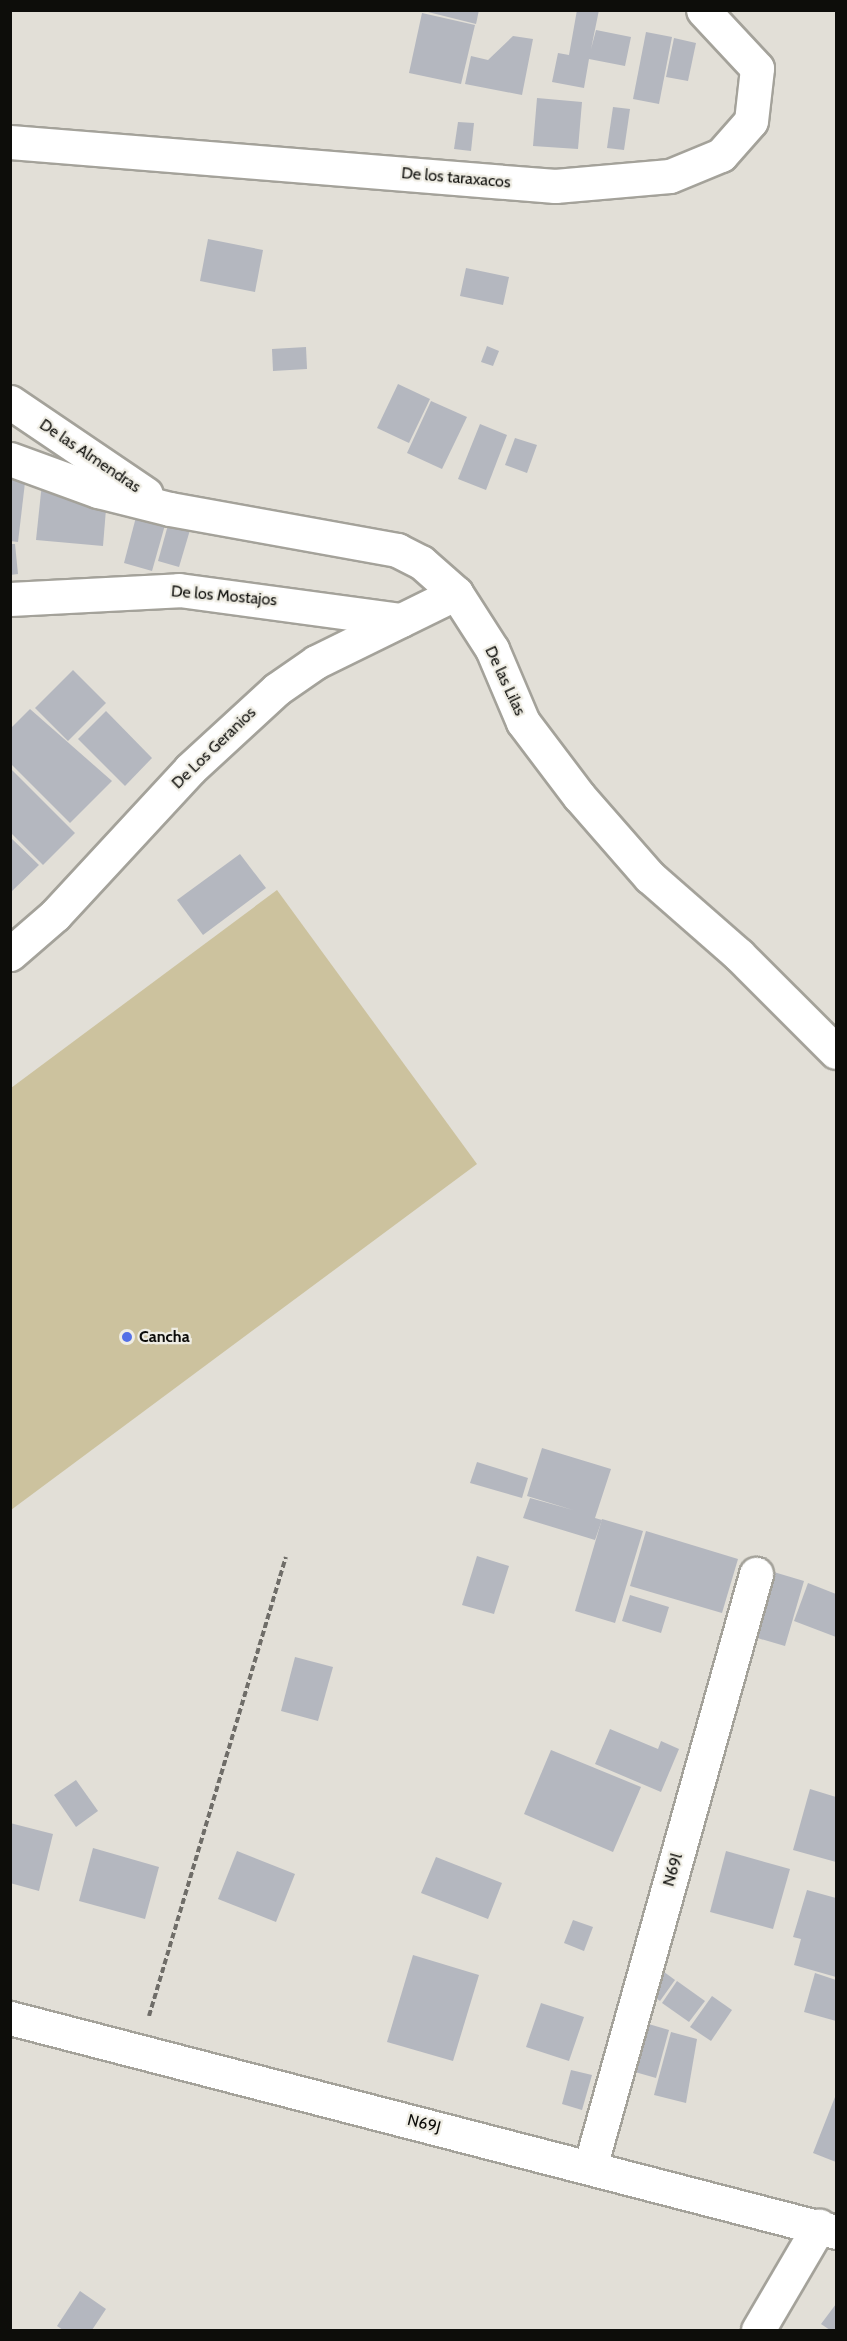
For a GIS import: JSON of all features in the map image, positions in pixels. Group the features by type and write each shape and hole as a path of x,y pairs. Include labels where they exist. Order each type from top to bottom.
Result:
{"street":[{"name":"De los taraxacos","path":"10,142 555,186 670,176 721,155 751,121 757,68 703,10"},
{"name":"De las Almendras","path":"10,402 170,509"},
{"name":"De las Lilas","path":"10,459 98,491 170,509 397,550 421,562 456,593 492,649 523,722 579,796 650,877 739,955 837,1052"},
{"name":"De los Mostajos","path":"10,599 179,590 401,620"},
{"name":"De Los Geranios","path":"10,954 55,915 245,717 315,662 456,593"},
{"name":"N69l","path":"590,2167 756,1574"},
{"name":"N69J","path":"10,2018 828,2229"},
{"path":"758,2331 828,2229"}],"path":[{"path":"139,2051 286,1557"}],"shaded area":[{"name":"Cancha","path":"277,890 477,1164 11,1510 11,1088"}],"building":[{"path":"420,10 479,10 476,24"},
{"path":"577,10 599,10 591,49 596,30 631,37 625,66 589,59 584,88 552,82 558,53 569,55"},
{"path":"422,13 475,25 461,84 409,73"},
{"path":"646,32 672,37 659,104 633,99"},
{"path":"513,36 533,39 522,95 465,84 471,56 488,60"},
{"path":"674,38 696,43 688,81 666,77"},
{"path":"537,98 582,102 578,149 533,146"},
{"path":"613,107 630,109 624,150 607,148"},
{"path":"458,122 474,123 471,151 454,149"},
{"path":"208,239 263,250 255,292 200,281"},
{"path":"466,268 509,277 503,305 460,296"},
{"path":"487,346 499,351 493,366 481,362"},
{"path":"306,347 307,369 273,371 272,349"},
{"path":"398,384 430,399 409,443 377,428"},
{"path":"431,401 467,417 442,469 407,453"},
{"path":"480,424 507,435 486,490 458,479"},
{"path":"515,438 537,445 527,473 505,465"},
{"path":"10,473 26,474 18,542 10,541"},
{"path":"42,483 106,509 103,546 36,540"},
{"path":"136,517 165,525 152,571 124,563"},
{"path":"168,525 190,530 179,567 158,561"},
{"path":"10,544 15,544 18,574 10,575"},
{"path":"73,670 106,703 68,741 35,708"},
{"path":"30,709 112,781 70,823 10,763 10,729"},
{"path":"106,711 152,758 125,786 78,739"},
{"path":"10,768 75,833 43,865 10,832"},
{"path":"10,837 39,865 10,893"},
{"path":"240,854 266,888 203,935 177,900"},
{"path":"542,1448 611,1469 595,1518 602,1520 595,1540 523,1518 530,1498 573,1510 527,1496"},
{"path":"477,1462 528,1478 522,1498 470,1483"},
{"path":"602,1519 643,1531 615,1623 575,1611"},
{"path":"646,1531 738,1559 722,1613 630,1586"},
{"path":"477,1556 509,1566 494,1614 462,1605"},
{"path":"767,1570 804,1581 785,1646 747,1635"},
{"path":"808,1583 836,1594 836,1637 794,1621"},
{"path":"630,1595 669,1607 661,1633 622,1621"},
{"path":"295,1657 333,1667 318,1721 281,1711"},
{"path":"610,1729 658,1749 661,1741 679,1749 661,1792 595,1764"},
{"path":"551,1750 641,1787 613,1852 524,1814"},
{"path":"76,1780 98,1811 76,1827 54,1795"},
{"path":"810,1789 836,1797 836,1862 793,1850"},
{"path":"10,1823 53,1834 39,1891 10,1883"},
{"path":"93,1848 159,1867 145,1919 79,1901"},
{"path":"237,1851 295,1874 276,1922 218,1899"},
{"path":"726,1851 790,1869 773,1929 710,1912"},
{"path":"436,1857 502,1883 488,1919 421,1893"},
{"path":"807,1890 836,1898 836,1977 794,1965 801,1939 793,1937"},
{"path":"573,1920 593,1927 584,1951 564,1943"},
{"path":"413,1955 479,1975 453,2061 387,2042"},
{"path":"660,1969 675,1980 660,2001 645,1991"},
{"path":"815,1973 836,1980 836,2021 804,2012"},
{"path":"677,1981 705,2001 689,2022 662,2003"},
{"path":"712,1996 732,2010 711,2041 690,2027"},
{"path":"541,2003 584,2017 569,2061 526,2047"},
{"path":"635,2020 669,2030 656,2078 621,2068"},
{"path":"671,2032 697,2039 686,2103 654,2095"},
{"path":"571,2070 592,2075 582,2110 562,2104"},
{"path":"836,2098 836,2162 813,2153"},
{"path":"80,2291 106,2309 92,2330 63,2330 57,2326"},
{"path":"836,2304 836,2330 830,2330 821,2324"}],"place":[{"name":"Cancha","path":"127,1337"}]}
